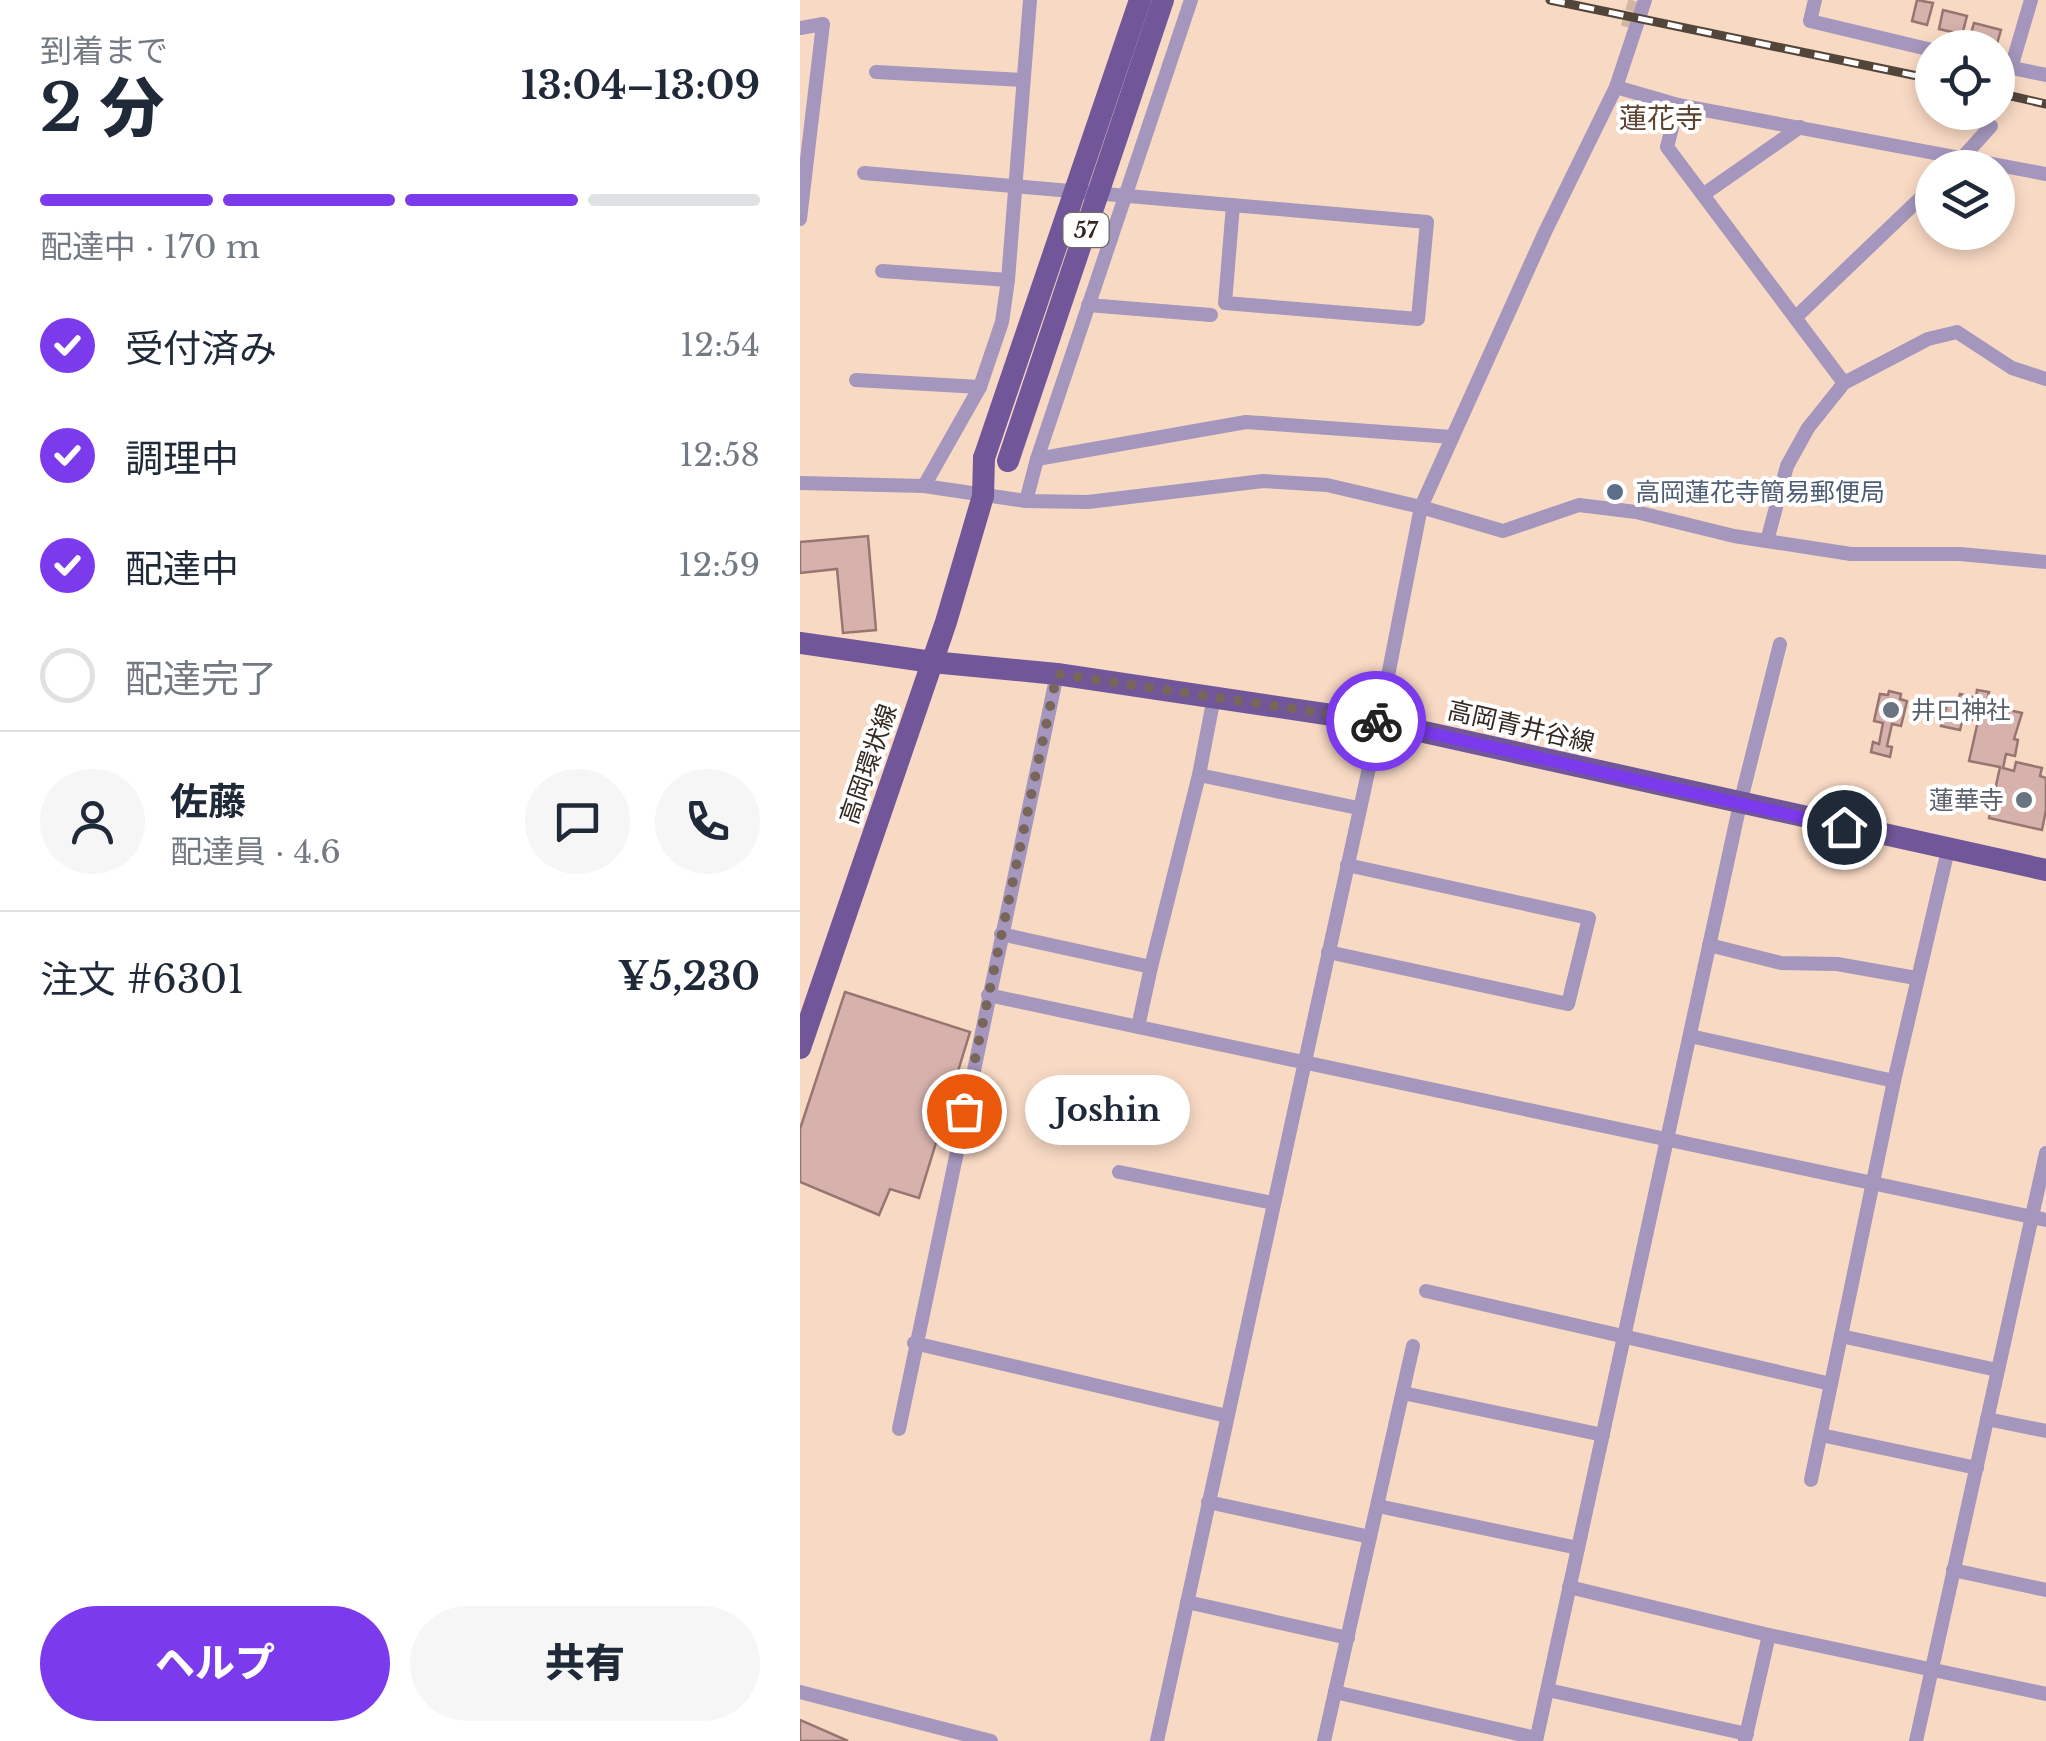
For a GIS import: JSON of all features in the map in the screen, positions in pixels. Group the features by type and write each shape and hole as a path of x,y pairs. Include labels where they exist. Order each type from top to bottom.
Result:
{"main road":[{"name":"高岡環状線","path":"996,459 1140,0"},
{"name":"高岡環状線","path":"800,1048 932,662 983,496 1164,0"},
{"name":"高岡青井谷線","path":"800,642 932,662 1057,674 1379,722 2046,870"}],"street":[{"path":"924,486 980,387 1002,322 1030,0"},
{"path":"1026,501 1037,458 1191,0"},
{"path":"1157,1741 1379,722 1421,506 1544,232 1616,87 1645,0"},
{"path":"1816,0 1810,21 1915,46"},
{"path":"2015,39 2030,0"},
{"path":"800,28 823,24 800,218"},
{"path":"2015,69 2046,75"},
{"path":"876,72 1022,80"},
{"path":"1616,87 1678,105 1915,153"},
{"path":"1678,105 1667,148 1844,383"},
{"path":"1704,194 1800,128"},
{"path":"1969,150 1988,130"},
{"path":"2015,170 2046,174"},
{"path":"864,173 1233,204 1427,222 1418,319 1225,303 1233,204"},
{"path":"1796,316 1915,203"},
{"path":"882,271 1008,280"},
{"path":"1088,305 1212,315"},
{"path":"1767,541 1788,466 1808,428 1844,383 1928,339 1957,332 2012,368 2046,379"},
{"path":"856,380 980,387"},
{"path":"1037,458 1246,422 1452,437"},
{"path":"800,483 924,486 1026,501 1088,502 1264,481 1327,485 1421,506 1503,531 1578,505 1636,512 1767,541 1850,554 1960,554 2046,562"},
{"path":"1336,1692 1536,1740 1740,804 1780,644"},
{"path":"898,1429 1057,674"},
{"path":"1138,1027 1199,776 1214,697"},
{"path":"1199,776 1358,808"},
{"path":"1811,1480 1916,978 1948,850"},
{"path":"1328,952 1568,1004 1589,918 1346,866"},
{"path":"1001,934 1151,967"},
{"path":"1709,945 1781,963 1838,964 1916,978"},
{"path":"988,995 2039,1218"},
{"path":"1690,1036 1894,1081"},
{"path":"1916,1741 1997,1370 2039,1218 2046,1153"},
{"path":"1119,1172 1273,1204"},
{"path":"1426,1291 1831,1384"},
{"path":"1841,1336 1997,1370"},
{"path":"914,1344 1226,1416"},
{"path":"1324,1741 1414,1346"},
{"path":"1403,1393 1603,1436"},
{"path":"1987,1419 2046,1431"},
{"path":"1821,1435 1977,1468"},
{"path":"1208,1502 1370,1538"},
{"path":"1378,1506 1578,1548"},
{"path":"1953,1570 2046,1590"},
{"path":"1569,1587 1769,1635 2046,1694"},
{"path":"1187,1602 1348,1638"},
{"path":"1548,1690 1746,1738 1769,1635"},
{"path":"800,1692 992,1741"}],"building":[{"path":"1917,0 1933,3 1927,25 1912,21"},
{"path":"1943,10 1967,16 1963,30 1939,29"},
{"path":"1974,23 2001,30 1972,30"},
{"path":"868,536 876,630 843,633 837,569 800,573 800,542"},
{"path":"1977,690 1989,692 1986,705 2022,713 2014,739 2018,740 2015,756 2006,754 2003,768 2014,771 2016,762 2042,768 2040,776 2046,778 2046,810 2042,830 1989,818 2000,767 1969,761 1978,721 1963,718 1960,730 1941,726 1947,705 1956,707 1960,694 1976,698"},
{"path":"1889,691 1901,694 1900,699 1907,701 1901,726 1892,724 1887,746 1892,747 1890,757 1871,752 1873,742 1879,744 1883,723 1874,721 1880,694 1888,695"},
{"path":"845,992 970,1032 919,1198 890,1189 879,1215 800,1182 800,1129"},
{"path":"800,1720 848,1741 800,1741"}],"tunnel":[{"path":"1626,27 1634,0"}],"railway":[{"path":"1550,0 1915,75"},
{"path":"2015,97 2046,104"}],"way so far":[{"path":"964,1111 1057,674 1376,721"}],"place":[{"name":"高岡蓮花寺簡易郵便局","path":"1615,492"},
{"name":"井口神社","path":"1891,710"},
{"name":"蓮華寺","path":"2024,800"},
{"name":"Joshin","path":"964,1111"}],"district":[{"name":"蓮花寺","path":"1661,118"}],"route":[{"path":"1376,721 1844,827"}]}
